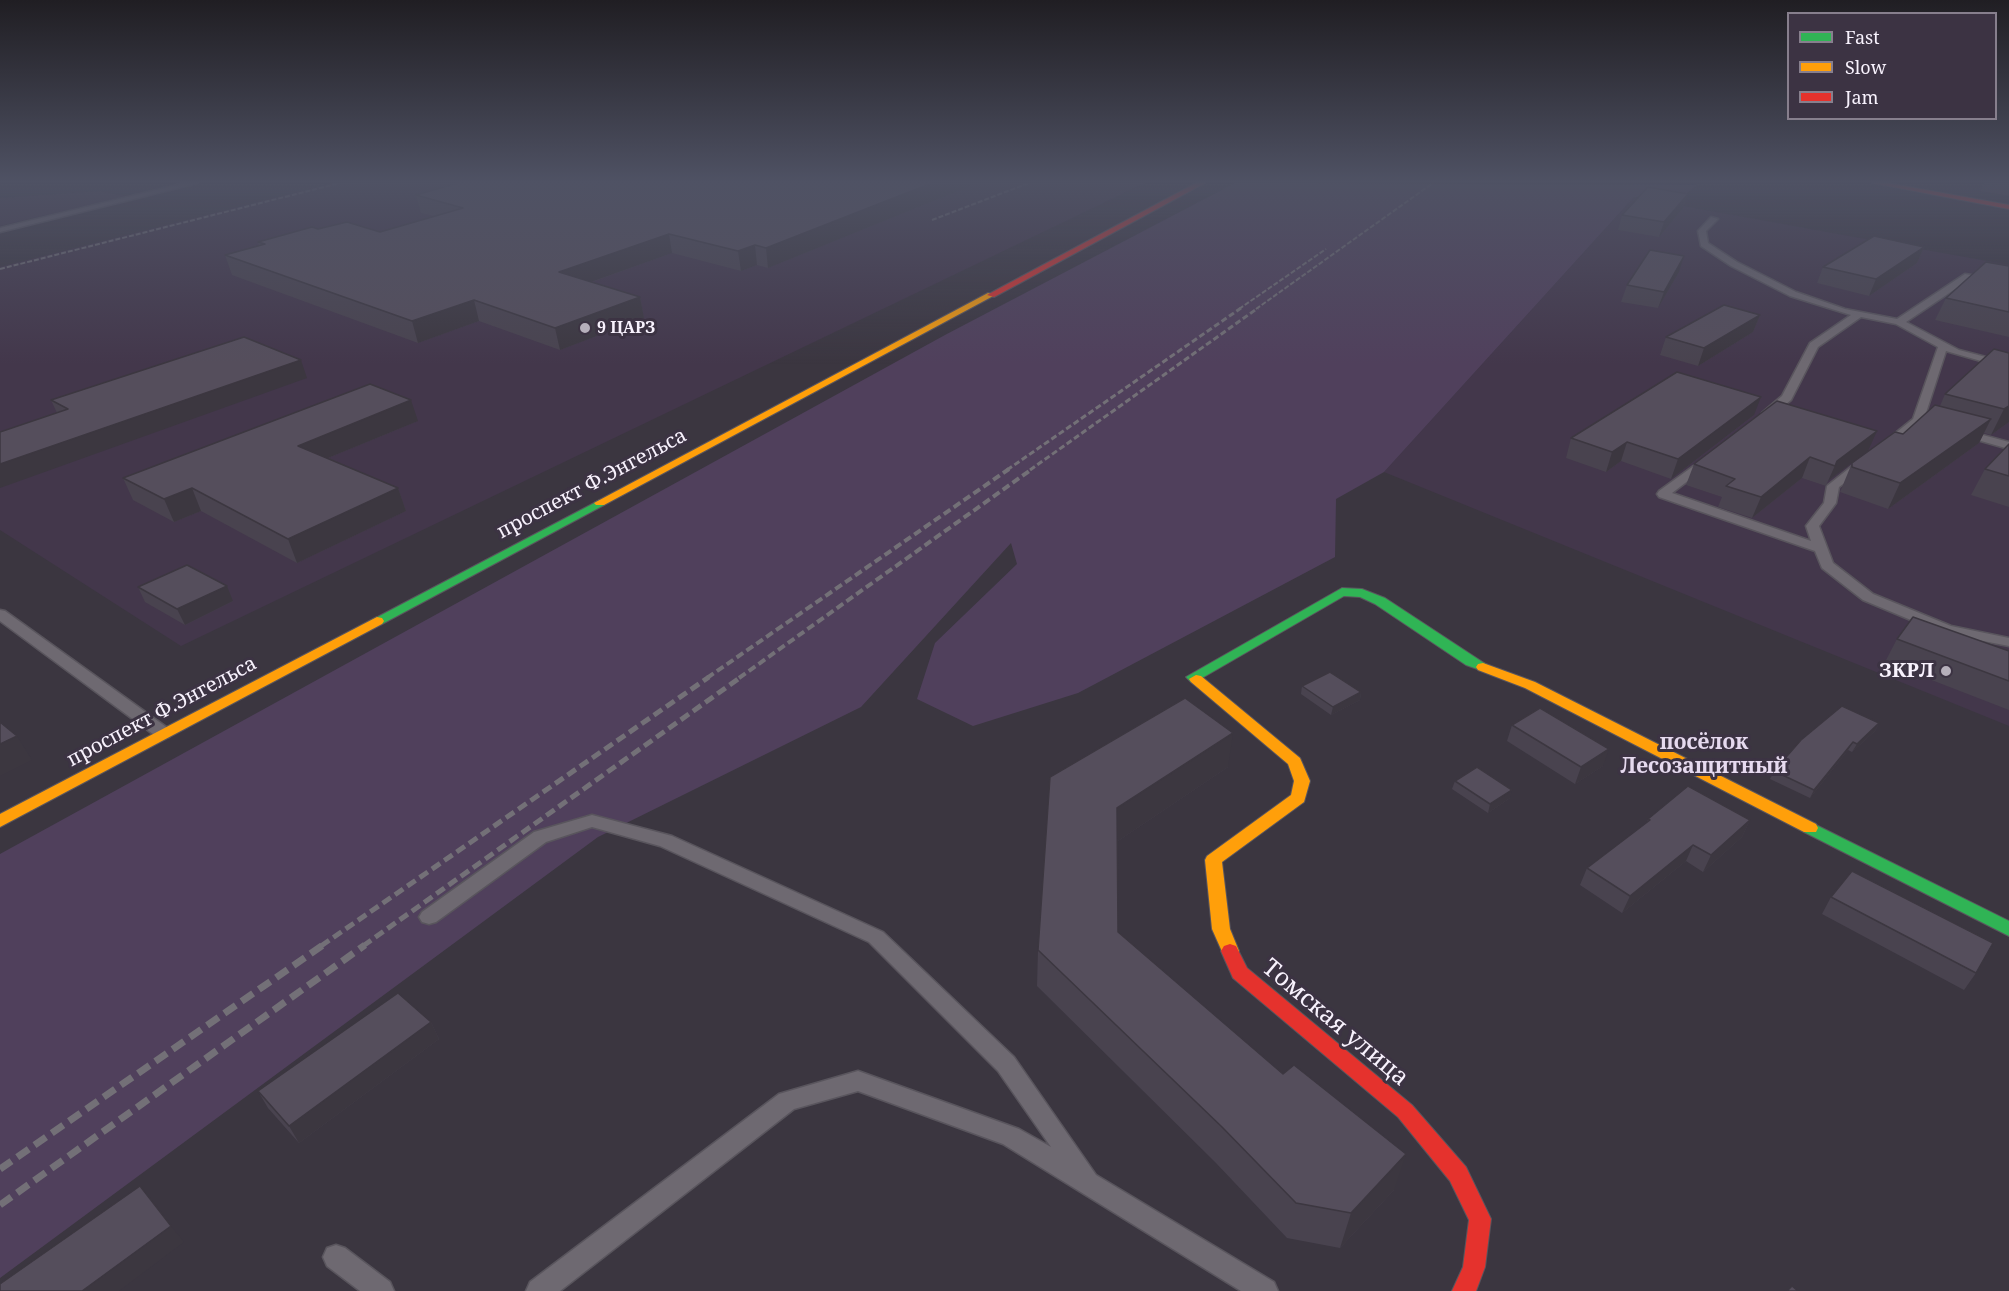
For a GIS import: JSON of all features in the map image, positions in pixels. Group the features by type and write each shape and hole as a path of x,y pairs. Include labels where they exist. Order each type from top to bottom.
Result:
{"street":[{"name":"проспект Ф.Энгельса","path":"0,821 1088,243"},
{"name":"Томская улица","path":"1464,1291 1474,1267 1480,1219 1458,1174 1405,1111 1239,972 1221,929 1213,860 1298,798 1302,781 1294,762 1193,677 1342,591 1362,593 1380,601 1471,662 1530,685 2009,929"}],"lane":[{"path":"1704,243 1734,264 1793,294 1859,314 1899,322 1955,352 2009,366"},
{"path":"1899,322 1968,276 2009,284"},
{"path":"1752,426 1787,398 1814,345 1859,314"},
{"path":"1943,346 1918,421 1833,486 1830,503 1812,526 1827,565 1868,597 1947,630 2009,642"},
{"path":"1918,421 2009,446"},
{"path":"1716,453 1663,494 1821,549"},
{"path":"0,614 162,733"},
{"path":"429,917 540,837 592,821 666,841 876,937 1006,1064 1089,1184"},
{"path":"539,1291 787,1101 858,1081 1011,1136 1265,1291"},
{"path":"336,1257 381,1291"}],"shaded area":[{"path":"94,243 1020,243 181,646 0,530 0,267"},
{"path":"1120,243 1592,243 1384,472 1336,499 1335,557 1078,693 973,726 917,699 935,643 1017,564 1011,543 861,707 598,837 0,1278 0,854 945,335"},
{"path":"1592,243 1889,243 2009,265 2009,726 1384,472"}],"building":[{"path":"262,243 642,243 559,272 640,297 555,328 474,300 412,321 225,255 265,244"},
{"path":"707,243 778,243 766,248 755,245 738,251"},
{"path":"1862,243 1907,243 1924,247 1876,279 1823,267"},
{"path":"1650,250 1684,256 1664,292 1627,285"},
{"path":"1986,262 2009,266 2009,312 1946,298"},
{"path":"1724,305 1760,315 1704,348 1666,337"},
{"path":"244,337 301,360 0,464 0,432 68,409 51,400"},
{"path":"1994,349 2009,353 2009,406 2004,409 1945,394"},
{"path":"1677,372 1761,397 1678,459 1627,442 1612,452 1571,438"},
{"path":"370,384 411,400 298,446 398,488 288,539 192,488 164,499 123,478"},
{"path":"1777,401 1877,431 1837,461 1835,466 1810,457 1761,497 1726,486 1735,479 1694,464"},
{"path":"1935,405 1991,419 1900,483 1852,467 1852,463 1895,432 1903,434"},
{"path":"2009,444 2009,476 1985,469"},
{"path":"187,565 227,586 177,609 138,587"},
{"path":"1913,617 2009,651 2009,681 1897,639"},
{"path":"1330,672 1361,692 1333,707 1302,686"},
{"path":"1185,698 1233,733 1117,808 1118,932 1283,1074 1294,1065 1406,1154 1351,1213 1296,1203 1222,1127 1038,950 1050,777"},
{"path":"1842,706 1879,723 1857,744 1853,742 1814,790 1774,771 1801,740"},
{"path":"1540,708 1609,749 1581,767 1512,725"},
{"path":"0,722 17,736 0,744"},
{"path":"1477,767 1512,790 1490,804 1455,781"},
{"path":"1688,786 1750,820 1711,855 1693,845 1630,896 1587,868 1650,820 1648,819"},
{"path":"1852,871 1993,943 1976,973 1831,897"},
{"path":"398,993 431,1022 289,1126 258,1091"},
{"path":"140,1186 171,1226 82,1291 0,1291 0,1284"},
{"path":"1792,1286 1798,1291 1787,1291"}],"railway":[{"path":"0,269 102,243"},
{"path":"1256,309 1348,243"},
{"path":"1239,309 1326,249"},
{"path":"1007,470 1241,308"},
{"path":"1030,470 1258,308"},
{"path":"707,678 1009,469"},
{"path":"739,678 1032,469"},
{"path":"321,946 709,677"},
{"path":"363,946 741,677"},
{"path":"0,1169 323,945"},
{"path":"0,1205 365,945"}],"traffic: fast":[{"path":"377,621 600,503"},
{"path":"1196,679 1193,677 1342,592 1362,593 1380,601 1471,662 1483,667"},
{"path":"1810,828 2009,929"}],"traffic: slow":[{"path":"600,503 991,295"},
{"path":"0,821 377,621"},
{"path":"1483,667 1530,685 1810,828"},
{"path":"1196,679 1295,762 1302,781 1298,798 1213,860 1221,929 1230,951"}],"traffic: jam":[{"path":"991,295 1088,243"},
{"path":"1230,951 1240,973 1405,1111 1458,1174 1480,1219 1474,1267 1464,1291"}],"place":[{"name":"9 ЦАРЗ","path":"585,328"},
{"name":"ЗКРЛ","path":"1946,671"}],"district":[{"name":"посёлок Лесозащитный","path":"1704,755"}]}
